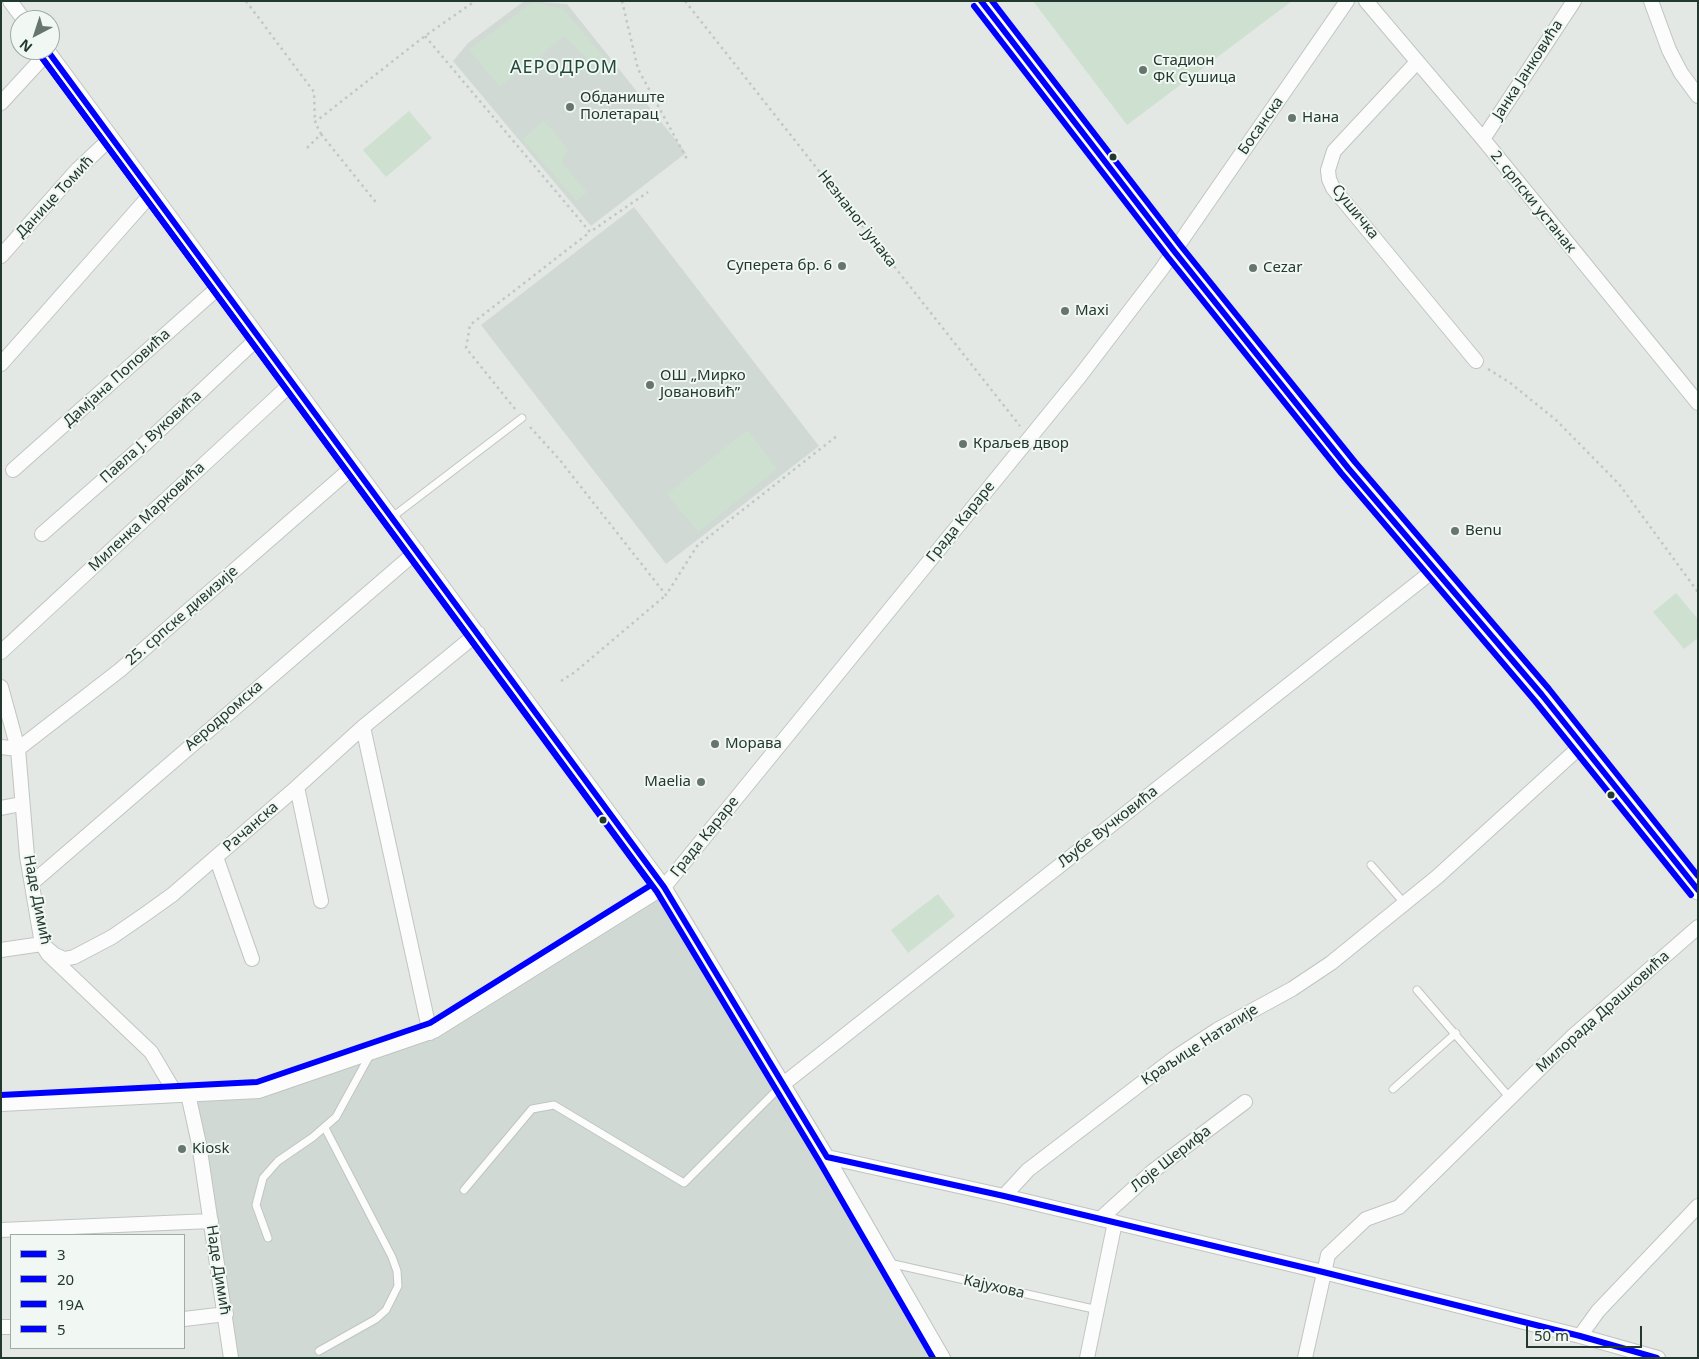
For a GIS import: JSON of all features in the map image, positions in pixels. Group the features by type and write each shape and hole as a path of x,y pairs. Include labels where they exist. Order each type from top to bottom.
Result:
{"street":[{"path":"981,1 1174,251 1434,570 1542,695 1698,890"},
{"name":"Босанска","path":"1174,251 1347,1"},
{"name":"2. српски устанак","path":"1366,1 1483,139 1698,404"},
{"name":"Јанка Јанковића","path":"1483,139 1574,1"},
{"path":"1651,1 1669,50 1681,73 1698,96"},
{"path":"1,103 39,60"},
{"path":"54,60 664,887 827,1157 943,1358"},
{"name":"Сушичка","path":"1417,62 1334,152 1328,170 1329,179 1333,188 1476,361"},
{"name":"Данице Томић","path":"1,256 78,169 111,138"},
{"path":"1,364 152,194"},
{"name":"Града Караре","path":"1,1104 258,1091 430,1032 664,887 1080,376 1174,251"},
{"name":"Дамјана Поповића","path":"13,470 220,286"},
{"name":"Павла Ј. Вуковића","path":"42,534 148,441 258,338"},
{"name":"Миленка Марковића","path":"1,652 292,383"},
{"name":"25. српске дивизије","path":"18,749 120,670 354,466"},
{"name":"Аеродромска","path":"32,883 417,551"},
{"name":"Љубе Вучковића","path":"782,1085 1434,570"},
{"name":"Рачанска","path":"42,944 55,955 64,959 74,957 112,937 144,915 216,857 363,727 478,633"},
{"name":"Наде Димић","path":"1,687 18,749 21,804 42,944 48,954 151,1052 182,1094 211,1221 232,1358"},
{"path":"363,727 430,1032"},
{"name":"Краљице Наталије","path":"1004,1196 1028,1170 1173,1059 1217,1030 1312,976 1405,905 1582,745"},
{"path":"1,747 18,749"},
{"path":"297,787 321,901"},
{"path":"1,808 21,804"},
{"path":"216,857 252,959"},
{"name":"Милорада Драшковића","path":"1305,1358 1328,1255 1353,1230 1378,1214 1399,1207 1450,1160 1573,1036 1698,926"},
{"path":"1,950 42,944"},
{"name":"Лоје Шерифа","path":"1100,1219 1153,1171 1245,1102"},
{"path":"827,1157 1004,1196 1323,1272 1580,1336 1658,1358"},
{"path":"1580,1336 1598,1311 1698,1206"},
{"path":"1,1230 211,1221"},
{"path":"1086,1358 1098,1310 1115,1222"},
{"path":"185,1318 226,1314"}],"lane":[{"path":"391,518 522,418"},
{"path":"1371,865 1405,905"},
{"path":"1417,990 1510,1098"},
{"path":"1393,1089 1456,1033"},
{"path":"268,1238 256,1205 263,1178 278,1161 325,1128 344,1104 371,1053"},
{"path":"464,1190 532,1109 554,1105 684,1183 782,1085"},
{"path":"319,1350 376,1319 386,1310 398,1286 397,1271 392,1258 325,1128"},
{"name":"Кајухова","path":"889,1263 1098,1310"}],"path":[{"path":"246,1 314,92 315,122 321,134 378,205"},
{"path":"315,122 425,36 475,1"},
{"path":"622,1 638,70 688,161"},
{"name":"Незнаног јунака","path":"685,1 1030,438"},
{"path":"425,36 590,232"},
{"path":"307,148 321,134"},
{"path":"648,192 590,232 470,325 466,348 522,418 559,459 666,595"},
{"path":"1476,361 1509,382 1556,420 1618,484 1698,592"},
{"path":"561,681 575,672 666,595 698,546 838,434"}],"shaded area":[{"name":"Обданиште Полетарац","path":"524,1 567,4 686,153 591,226 453,61 468,43"},
{"name":"ОШ „Мирко Јовановић”","path":"634,207 819,446 666,564 481,325"},
{"path":"664,887 943,1358 231,1358 188,1094 259,1091 434,1031"}],"green space":[{"name":"Стадион ФК Сушица","path":"1033,1 1292,1 1127,125"},
{"path":"533,2 563,9 608,62 600,71 564,36 500,87 469,50"},
{"path":"409,111 432,138 386,177 363,150"},
{"path":"544,121 569,150 561,162 587,192 577,201 522,139"},
{"path":"747,430 777,469 698,532 667,494"},
{"path":"1676,593 1698,619 1698,638 1684,649 1653,612"},
{"path":"938,894 955,916 908,953 891,930"}],"transit line":[{"name":"3","path":"981,1 1174,251 1348,468 1542,695 1698,890"},
{"name":"19А","path":"992,1 1181,246 1355,462 1549,689 1698,876"},
{"name":"5","path":"974,6 1167,256 1341,473 1535,701 1691,895"},
{"name":"20","path":"44,60 657,892 819,1161 933,1358"},
{"name":"19А","path":"1,1095 257,1082 430,1023 651,885 44,60"},
{"name":"3","path":"54,60 664,887 827,1157 1004,1196 1323,1272 1580,1336 1657,1358"}],"place":[{"name":"Стадион ФК Сушица","path":"1143,70"},
{"name":"Обданиште Полетарац","path":"570,107"},
{"name":"Нана","path":"1292,118"},
{"name":"Суперета бр. 6","path":"842,266"},
{"name":"Cezar","path":"1253,268"},
{"name":"Maxi","path":"1065,311"},
{"name":"ОШ „Мирко Јовановић”","path":"650,385"},
{"name":"Краљев двор","path":"963,444"},
{"name":"Benu","path":"1455,531"},
{"name":"Морава","path":"715,744"},
{"name":"Maelia","path":"701,782"},
{"name":"Kiosk","path":"182,1149"}],"district":[{"name":"АЕРОДРОМ","path":"564,68"}]}
